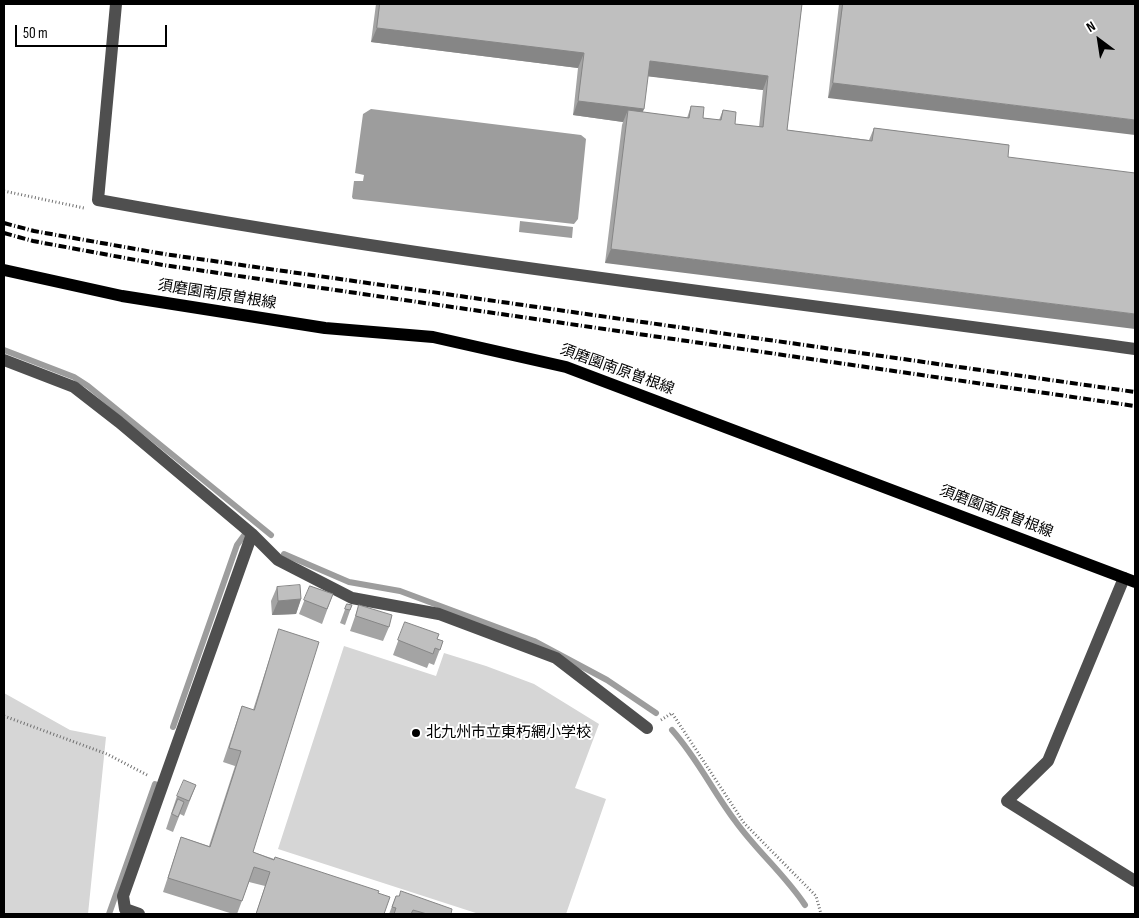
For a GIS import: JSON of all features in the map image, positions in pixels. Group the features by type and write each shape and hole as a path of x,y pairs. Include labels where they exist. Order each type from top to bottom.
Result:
{"main road":[{"name":"須磨園南原曽根線","path":"4,270 151,301 326,328 433,337 566,367 1129,580"}],"street":[{"path":"116,4 98,200 221,222 555,271 1135,349"},
{"path":"4,360 74,387 119,422 252,534 278,560 352,598 439,614 556,658 647,728"},
{"path":"140,914 125,909 123,896 252,534"},
{"path":"1129,580 1048,761 1007,801 1135,881"}],"path":[{"path":"4,191 87,209 98,200"},
{"path":"647,728 672,713 744,823 816,896 822,914"},
{"path":"4,716 107,754 164,784"}],"shaded area":[{"path":"371,109 581,135 586,139 578,219 574,224 353,199 354,181 363,181 364,175 355,173 363,114"},
{"path":"520,221 573,227 572,238 519,232"},
{"path":"344,646 436,676 444,653 534,684 599,724 575,788 606,799 566,914 479,914 278,849"},
{"path":"4,693 70,730 106,737 88,914 4,914"}],"building":[{"path":"380,4 802,4 787,130 872,141 874,128 1009,145 1008,157 1135,173 1135,314 611,249 628,110 689,118 691,106 704,107 703,118 721,120 723,110 736,112 735,124 763,127 768,76 650,61 644,109 578,101 584,53 377,28"},
{"path":"843,4 1135,4 1135,120 833,83"},
{"path":"300,585 301,599 278,601 277,587"},
{"path":"310,586 333,594 327,609 304,600"},
{"path":"347,604 352,605 350,610 345,609"},
{"path":"359,605 392,615 389,627 356,616"},
{"path":"405,622 439,634 437,639 443,641 440,650 435,648 433,654 398,640"},
{"path":"279,629 319,642 253,852 274,860 275,857 379,891 378,893 390,897 384,914 256,914 270,872 254,867 242,901 168,878 181,837 210,847 241,751 229,748 242,706 254,710"},
{"path":"184,780 196,785 189,801 177,796"},
{"path":"178,799 184,802 178,817 172,814"},
{"path":"401,891 452,909 451,914 427,914 413,910 411,914 394,914 396,908 392,907 396,896 399,896"}],"waterway":[{"path":"4,350 74,377 88,386 271,535"},
{"path":"173,727 237,545 248,530"},
{"path":"284,554 349,582 400,591 534,641 607,680 656,713"},
{"path":"672,730 690,752 736,822 789,883 805,905"},
{"path":"109,914 155,784"}],"railway":[{"path":"4,223 34,231 164,254 1135,392"},
{"path":"4,233 33,241 163,265 1135,406"}],"place":[{"name":"北九州市立東朽網小学校","path":"416,733"}]}
